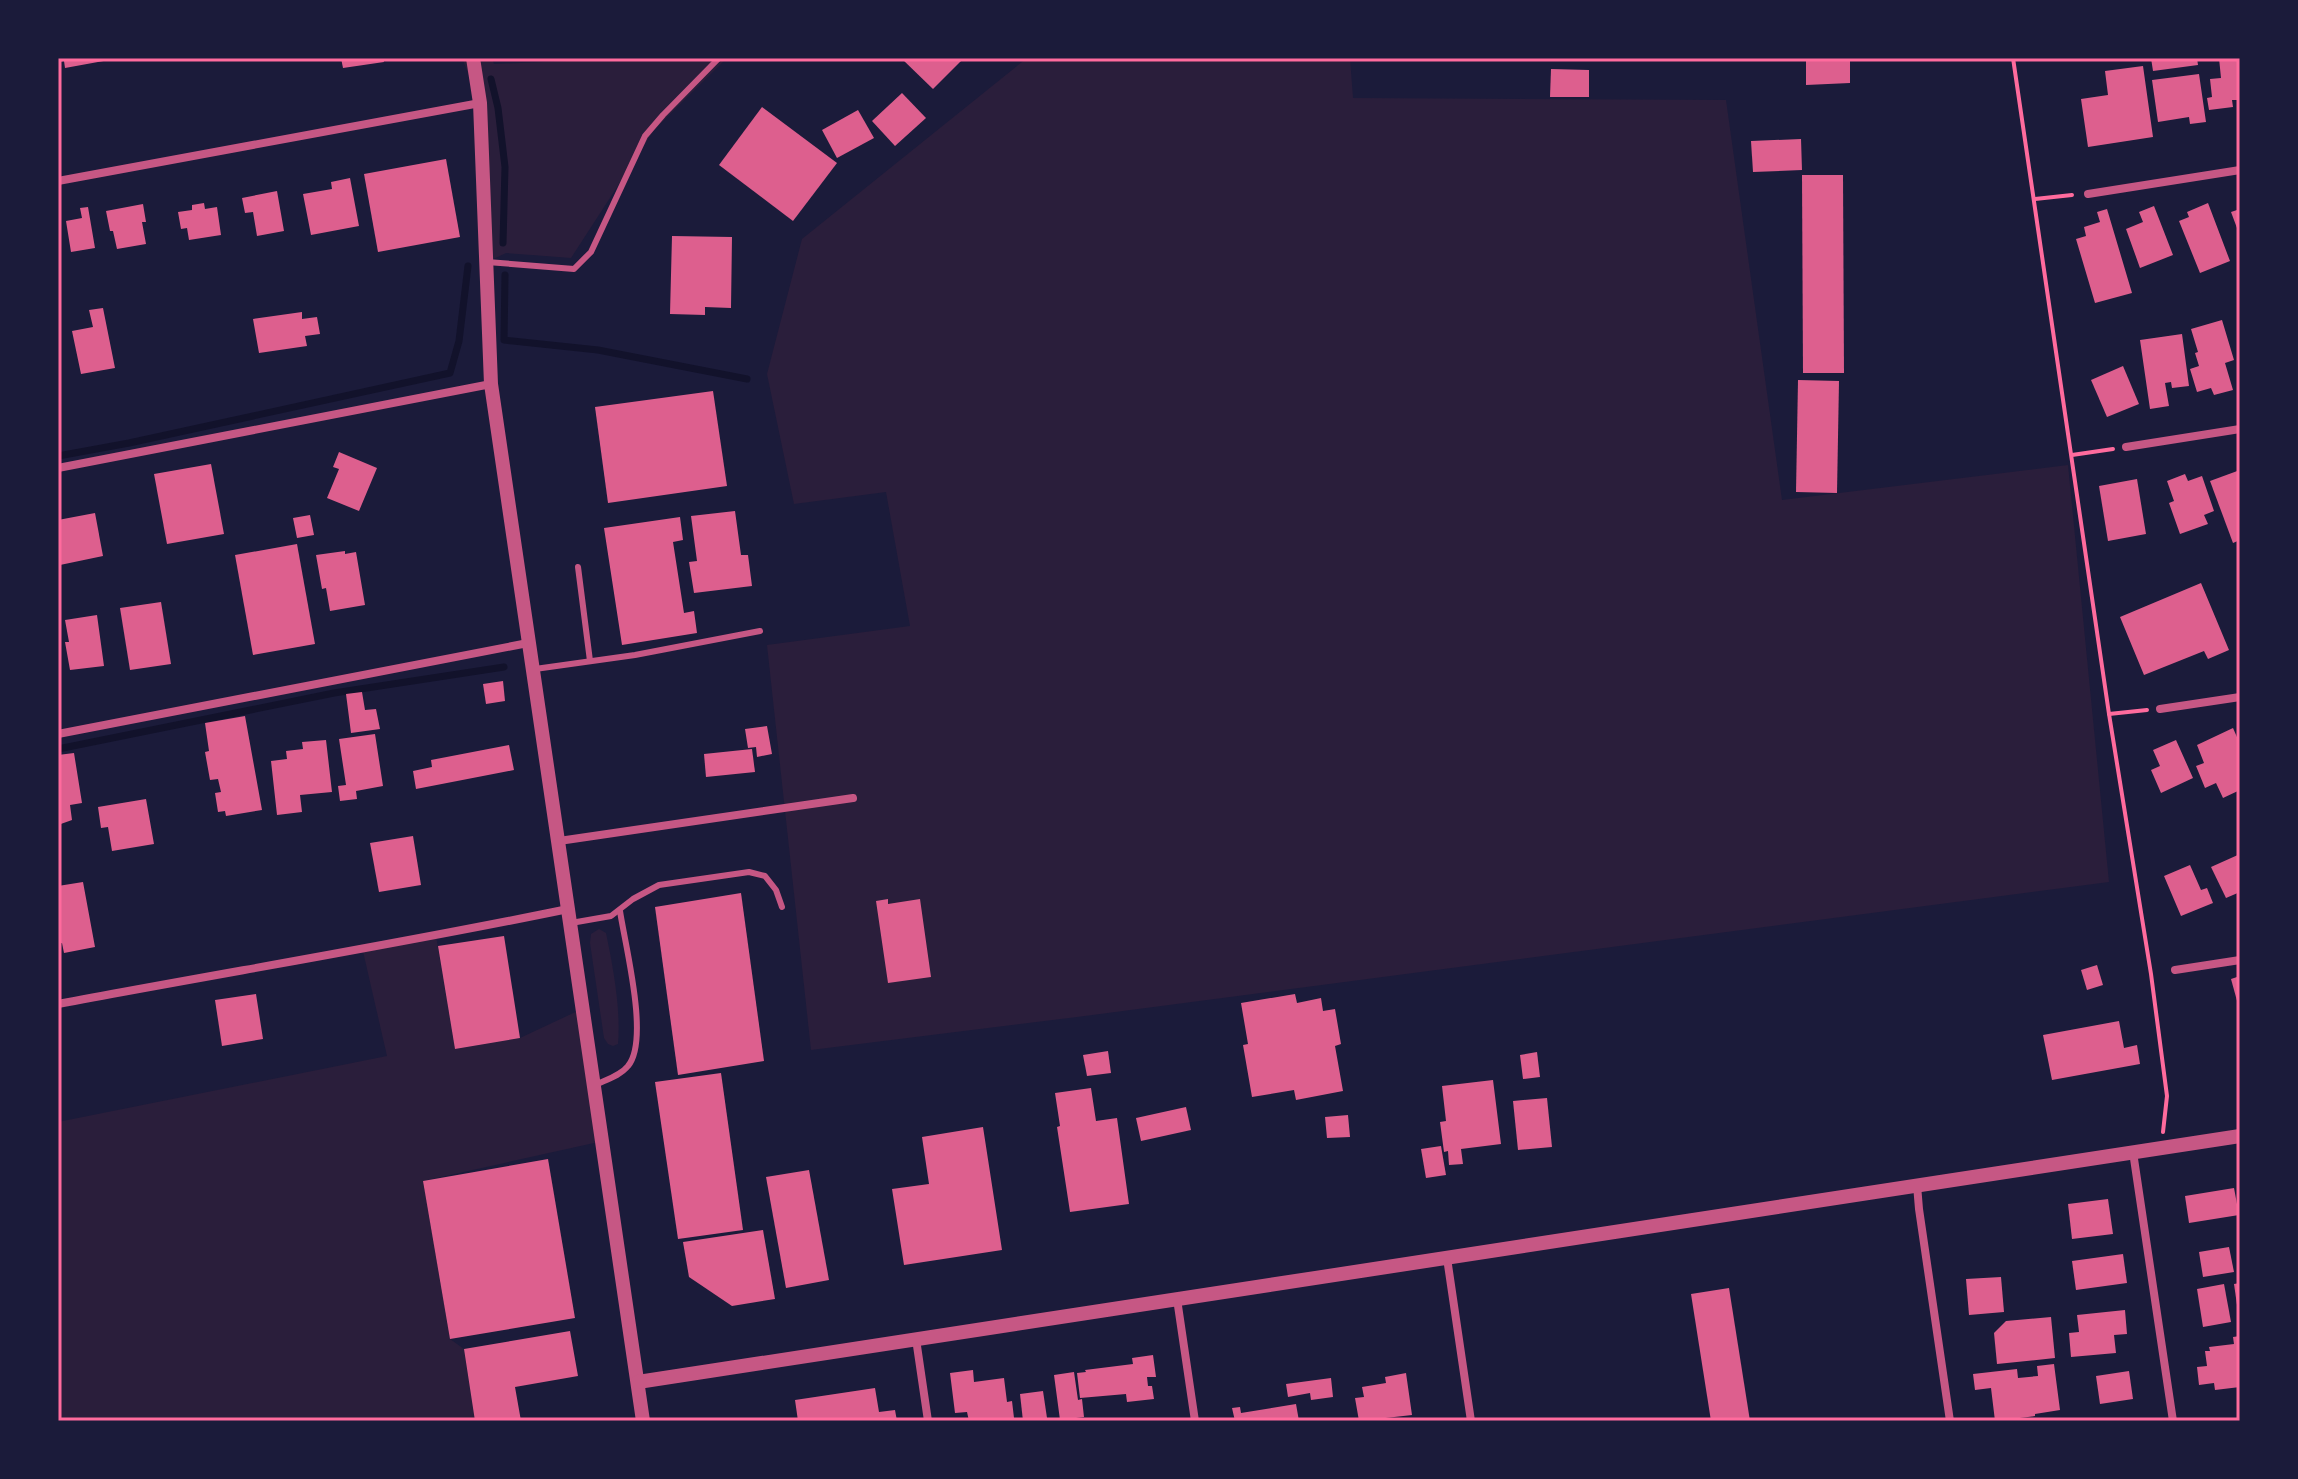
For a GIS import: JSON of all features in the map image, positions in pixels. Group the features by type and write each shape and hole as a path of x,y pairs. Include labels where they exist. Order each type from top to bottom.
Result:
{"street":[{"path":"473,58 480,103 491,384 643,1421"},
{"path":"58,181 480,103"},
{"path":"2088,194 2240,170"},
{"path":"58,468 491,384"},
{"path":"2126,447 2240,429"},
{"path":"58,734 528,643"},
{"path":"2160,709 2240,697"},
{"path":"559,841 853,798"},
{"path":"58,1004 362,947 570,916"},
{"path":"2175,970 2240,960"},
{"path":"638,1382 2240,1136"},
{"path":"2133,1152 2173,1421"},
{"path":"1917,1185 1950,1421"},
{"path":"1447,1258 1471,1421"},
{"path":"1177,1299 1195,1421"},
{"path":"916,1339 928,1421"}],"lane":[{"path":"487,262 574,269 591,252 645,136 719,58"},
{"path":"578,567 590,661"},
{"path":"532,669 635,655 760,631"},
{"path":"570,916 611,916 659,885 749,872 765,876 776,890 782,907"},
{"path":"595,1085 628,1066 638,1040 636,1008 620,911"}],"path":[{"path":"2013,58 2109,714 2151,974 2167,1096 2161,1148"},
{"path":"2035,199 2088,194"},
{"path":"2072,455 2126,447"},
{"path":"2109,714 2160,709"}],"shaded area":[{"path":"462,58 492,58 494,64 727,58 654,130 571,258 506,253 487,262 480,103"},
{"path":"1027,58 1350,58 1353,98 1726,100 1782,500 2068,465 2109,882 811,1050 767,645 910,626 886,492 794,504 767,374 802,239"},
{"path":"599,929 606,933 616,988 619,1031 618,1044 613,1046 604,1038 590,943 591,934"},
{"path":"436,936 455,1049 520,1038 584,1008 603,1141 423,1181 450,1339 464,1349 475,1421 58,1421 58,1122 387,1056 362,947"}],"building":[{"path":"58,58 109,60 65,68 64,61 58,62"},
{"path":"341,58 383,58 384,62 343,68"},
{"path":"901,58 964,58 933,89"},
{"path":"1806,58 1850,58 1850,83 1806,85"},
{"path":"2151,58 2197,58 2198,65 2153,71"},
{"path":"2219,58 2238,58 2240,100 2232,100 2233,107 2209,110 2207,98 2212,97 2210,79 2221,78"},
{"path":"2143,66 2153,137 2088,147 2081,99 2108,95 2105,71"},
{"path":"1551,69 1589,70 1589,97 1550,97"},
{"path":"2199,74 2206,122 2190,124 2189,117 2158,122 2152,80"},
{"path":"902,93 926,118 895,146 872,121"},
{"path":"762,107 837,163 793,221 719,165"},
{"path":"858,110 874,138 837,158 822,130"},
{"path":"1801,139 1802,170 1753,172 1751,141"},
{"path":"446,159 460,237 378,252 364,174"},
{"path":"1802,175 1843,175 1844,373 1803,373"},
{"path":"350,178 359,226 311,235 303,194 332,189 331,182"},
{"path":"277,191 284,231 257,236 253,212 245,213 242,198"},
{"path":"204,203 205,209 217,207 221,235 189,240 187,228 181,229 178,212 192,210 192,205"},
{"path":"2208,203 2230,261 2200,273 2179,221 2189,217 2187,212"},
{"path":"143,204 146,244 117,249 106,211"},
{"path":"2154,206 2173,255 2140,268 2126,229 2143,222 2139,212"},
{"path":"88,207 95,248 71,252 66,221 82,218 80,208"},
{"path":"2107,209 2132,293 2095,303 2076,239 2086,236 2084,227 2100,222 2097,212"},
{"path":"2240,209 2240,236 2231,212"},
{"path":"672,236 732,237 731,308 705,307 705,315 670,314"},
{"path":"103,308 115,368 81,374 72,331 93,327 89,310"},
{"path":"302,312 302,319 317,317 320,334 305,336 307,346 259,353 253,319"},
{"path":"2222,320 2234,360 2225,363 2233,390 2214,395 2211,388 2197,392 2190,369 2199,366 2195,353 2198,352 2191,329"},
{"path":"2182,334 2189,386 2172,388 2171,382 2165,383 2169,406 2150,409 2140,340"},
{"path":"2123,366 2139,404 2107,417 2091,380"},
{"path":"1798,380 1839,381 1837,493 1796,492"},
{"path":"713,391 727,486 608,503 595,407"},
{"path":"339,452 377,468 359,511 327,498 339,469 333,467"},
{"path":"211,464 224,534 167,544 154,474"},
{"path":"2240,470 2240,540 2233,543 2210,481"},
{"path":"2185,474 2188,481 2202,476 2214,511 2204,515 2208,524 2180,534 2169,503 2174,501 2167,481"},
{"path":"2137,479 2146,534 2108,541 2099,486"},
{"path":"735,511 741,555 748,555 752,586 694,593 689,562 697,561 691,516"},
{"path":"95,513 103,556 60,565 58,520"},
{"path":"310,515 314,535 297,538 293,518"},
{"path":"680,517 683,540 673,542 684,613 694,611 697,633 622,645 604,528"},
{"path":"297,544 315,644 253,655 235,555"},
{"path":"345,551 345,554 356,552 365,605 330,611 326,588 322,589 316,555"},
{"path":"2201,583 2229,650 2208,659 2204,651 2144,675 2120,617"},
{"path":"161,602 171,664 130,670 120,608"},
{"path":"97,615 104,666 70,670 65,620"},
{"path":"503,681 505,701 486,704 483,684"},
{"path":"362,692 365,710 376,709 380,729 351,733 346,694"},
{"path":"245,716 262,810 226,816 225,811 218,812 215,793 221,792 218,779 210,780 205,752 209,751 205,723"},
{"path":"767,726 772,754 757,757 756,747 748,748 745,729"},
{"path":"2233,728 2240,744 2240,790 2223,798 2216,783 2205,788 2196,766 2204,763 2197,745"},
{"path":"375,734 383,786 356,791 357,799 340,801 338,786 346,785 339,739"},
{"path":"326,740 332,792 300,795 302,812 277,815 271,761 287,759 286,751 303,749 302,742"},
{"path":"2176,740 2193,778 2161,793 2151,770 2160,766 2153,750"},
{"path":"509,745 514,770 416,789 413,771 432,767 431,760"},
{"path":"752,749 755,772 706,777 704,754"},
{"path":"74,753 82,803 70,805 72,820 58,825 58,755"},
{"path":"146,799 154,844 112,851 108,827 101,828 98,807"},
{"path":"413,836 421,885 379,892 370,843"},
{"path":"2240,854 2240,892 2226,898 2211,867"},
{"path":"2190,865 2201,890 2207,888 2213,903 2181,916 2164,876"},
{"path":"83,882 95,947 64,953 62,943 58,944 58,886"},
{"path":"741,893 764,1061 678,1075 655,907"},
{"path":"888,899 888,904 920,899 931,977 888,983 876,901"},
{"path":"504,936 520,1038 455,1049 438,946"},
{"path":"2097,965 2103,985 2087,990 2081,970"},
{"path":"2240,976 2240,1007 2239,1008 2231,979"},
{"path":"256,994 263,1039 222,1046 215,1000"},
{"path":"1295,994 1297,1003 1321,998 1323,1011 1335,1009 1341,1044 1335,1046 1343,1091 1296,1100 1294,1090 1252,1097 1243,1045 1248,1044 1241,1003"},
{"path":"2119,1021 2124,1048 2137,1045 2140,1064 2052,1080 2043,1035"},
{"path":"1108,1051 1111,1073 1087,1076 1083,1055"},
{"path":"1537,1052 1540,1077 1523,1079 1520,1055"},
{"path":"721,1073 743,1230 678,1239 655,1082"},
{"path":"1493,1080 1501,1144 1461,1149 1463,1164 1449,1165 1440,1122 1446,1121 1442,1086"},
{"path":"1091,1088 1096,1121 1117,1118 1129,1204 1070,1212 1055,1093"},
{"path":"1547,1098 1552,1147 1518,1150 1513,1101"},
{"path":"1186,1107 1191,1130 1141,1141 1136,1118"},
{"path":"1348,1115 1350,1137 1327,1138 1325,1117"},
{"path":"983,1127 1002,1250 904,1265 892,1189 929,1184 922,1137"},
{"path":"1441,1146 1446,1175 1426,1178 1421,1149"},
{"path":"548,1159 575,1318 450,1339 423,1181"},
{"path":"809,1170 829,1280 786,1288 766,1177"},
{"path":"2234,1188 2239,1215 2189,1223 2185,1196"},
{"path":"2108,1199 2113,1234 2072,1239 2068,1204"},
{"path":"763,1230 775,1299 732,1306 689,1277 683,1242"},
{"path":"2229,1247 2234,1272 2203,1277 2199,1252"},
{"path":"2123,1254 2127,1283 2076,1290 2072,1261"},
{"path":"2001,1277 2004,1312 1969,1315 1966,1279"},
{"path":"2240,1283 2240,1312 2238,1312 2234,1284"},
{"path":"2224,1284 2231,1322 2203,1327 2197,1289"},
{"path":"1729,1288 1750,1421 1711,1421 1691,1294"},
{"path":"2125,1310 2127,1334 2114,1335 2116,1353 2071,1357 2069,1333 2079,1332 2077,1315"},
{"path":"2051,1317 2055,1358 1997,1364 1994,1333 2006,1321"},
{"path":"570,1331 578,1376 515,1387 521,1421 475,1421 464,1349"},
{"path":"2240,1336 2240,1387 2215,1390 2214,1383 2199,1385 2197,1367 2207,1366 2205,1351 2210,1351 2209,1347 2234,1344 2233,1337"},
{"path":"1153,1355 1156,1377 1147,1377 1154,1399 1127,1402 1126,1394 1080,1398 1077,1373 1133,1364 1132,1358"},
{"path":"2054,1364 2060,1410 1995,1421 1991,1388 1975,1390 1973,1374 2017,1369 2018,1378 2038,1376 2037,1366"},
{"path":"973,1370 974,1382 1004,1378 1007,1402 1012,1401 1014,1418 969,1421 967,1412 955,1413 950,1373"},
{"path":"2129,1371 2133,1399 2100,1404 2096,1376"},
{"path":"1074,1372 1084,1417 1060,1420 1054,1375"},
{"path":"1406,1373 1412,1415 1359,1421 1355,1398 1364,1397 1362,1387 1386,1383 1385,1377"},
{"path":"1331,1378 1333,1397 1311,1400 1310,1393 1288,1397 1286,1384"},
{"path":"875,1388 879,1412 895,1410 897,1421 798,1421 795,1400"},
{"path":"1043,1391 1047,1418 1023,1421 1020,1394"},
{"path":"1296,1404 1299,1421 1235,1421 1232,1408 1240,1407 1241,1413"}],"waterway":[{"path":"491,79 505,167 503,243"},
{"path":"58,456 450,373 459,341 468,266"},
{"path":"505,275 504,340 598,350 747,379"},
{"path":"58,749 334,693 504,667"}]}
